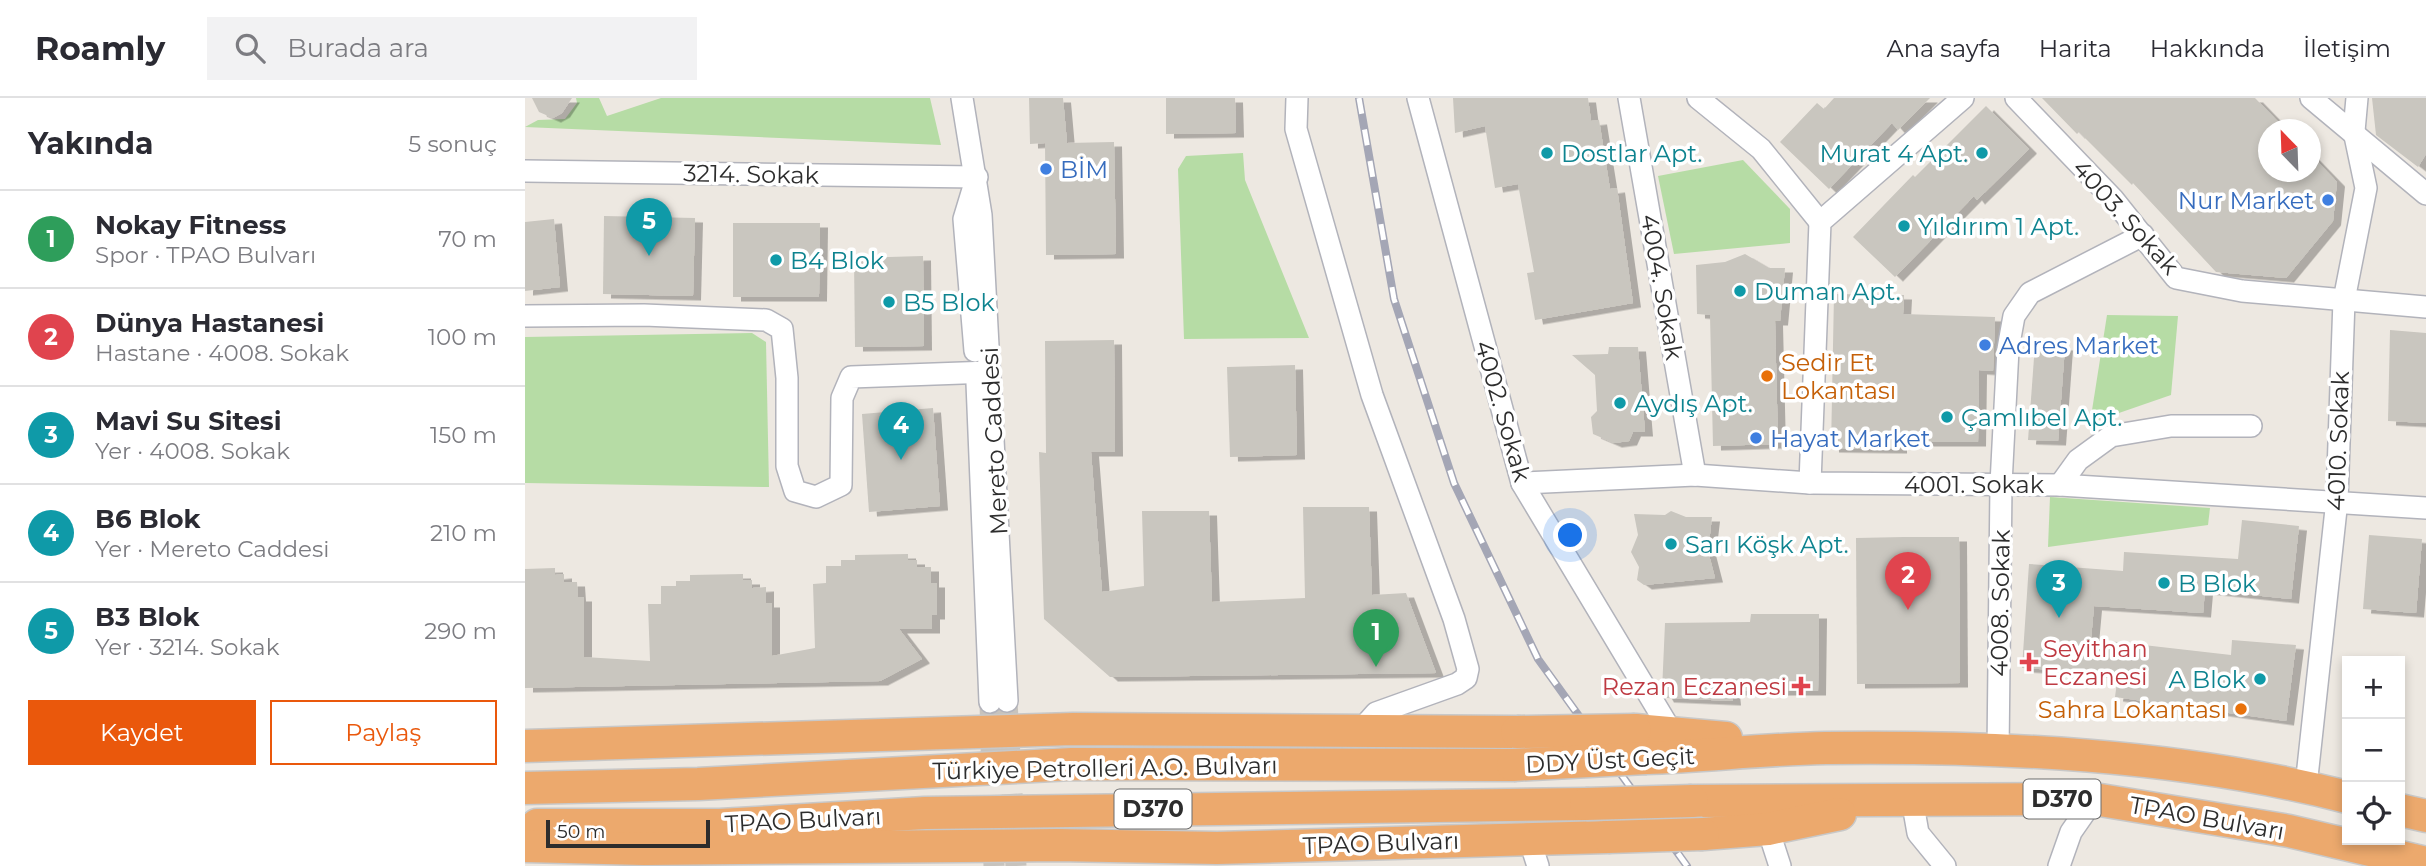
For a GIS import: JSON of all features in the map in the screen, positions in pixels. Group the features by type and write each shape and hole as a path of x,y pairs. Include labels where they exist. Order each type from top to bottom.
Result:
{"highway":[{"path":"525,746 1073,729 1517,732 1635,730 1825,748"},
{"name":"TPAO Bulvarı","path":"1707,755 1825,748 1998,752 2102,758 2306,786 2342,796"},
{"name":"DDY Üst Geçit","path":"1513,765 1707,755"},
{"name":"Türkiye Petrolleri A.O. Bulvarı","path":"698,784 1072,764 1513,765"},
{"name":"TPAO Bulvarı","path":"525,788 698,784"},
{"path":"1768,829 1912,799"},
{"name":"TPAO Bulvarı","path":"1692,801 2094,799 2289,831 2426,863"},
{"name":"DDY Üst Geçit","path":"1586,804 1692,801"},
{"name":"TPAO Bulvarı","path":"525,825 720,825 939,813 1586,804"},
{"path":"2405,811 2426,817"},
{"name":"TPAO Bulvarı","path":"525,846 643,849 1057,845 1221,857 1534,852 1608,837 1768,829"},
{"path":"576,866 643,849"}],"street":[{"name":"Mereto Caddesi","path":"963,98 977,177 983,372 999,702"},
{"path":"1297,98 1296,129 1372,395 1454,619 1468,669 1466,678 1457,684 1376,713 1360,731"},
{"name":"4002. Sokak","path":"1418,98 1522,483 1672,733"},
{"name":"4004. Sokak","path":"1629,98 1695,475"},
{"path":"1698,98 1761,149 1820,222 1810,483"},
{"path":"1820,222 1963,98"},
{"name":"4003. Sokak","path":"2016,98 2143,235 2176,278 2242,291 2426,307"},
{"path":"2311,98 2354,131 2426,194"},
{"name":"4010. Sokak","path":"2306,786 2337,500 2344,300 2366,188 2354,131 2357,98"},
{"name":"3214. Sokak","path":"525,171 977,177"},
{"name":"4008. Sokak","path":"1998,752 2001,484 2008,349 2014,316 2031,293 2143,235"},
{"path":"525,316 644,315 766,320 782,329 787,378 787,466 795,491 816,497 841,485 842,398 851,377 983,372"},
{"path":"2060,485 2078,460 2111,436 2171,426 2251,426"},
{"name":"4001. Sokak","path":"1522,483 1695,475 1810,483 2060,485 2337,500 2426,508"},
{"path":"1912,799 1918,833 1945,866"},
{"path":"2059,866 2071,832 2094,799"},
{"path":"1768,829 1780,866"}],"green space":[{"path":"576,98 599,98 607,116 661,98 930,98 941,145 525,127 538,120 565,119 577,103"},
{"path":"1243,153 1245,180 1309,338 1184,339 1178,169 1186,156"},
{"path":"1743,160 1790,209 1790,243 1674,254 1658,176"},
{"path":"2107,315 2178,316 2171,395 2090,423"},
{"path":"752,333 766,342 769,487 525,483 525,337"},
{"path":"2050,497 2210,508 2208,525 2048,547"}],"building":[{"path":"532,98 572,98 562,113 553,118 539,112"},
{"path":"1029,98 1063,98 1067,143 1114,142 1116,254 1046,255 1045,143 1030,144"},
{"path":"1166,98 1235,98 1236,133 1166,134"},
{"path":"1453,98 1588,98 1591,121 1599,120 1610,189 1617,188 1633,303 1535,320 1527,273 1534,272 1518,184 1495,188 1485,126 1455,133"},
{"path":"1834,98 1930,98 1898,130 1892,123 1829,189 1780,142 1817,103 1824,109"},
{"path":"2042,98 2255,98 2275,119 2258,119 2258,182 2321,182 2321,165 2337,182 2333,221 2286,278 2216,272 2133,183 2132,185 2079,132 2077,134"},
{"path":"2372,98 2426,98 2426,154 2418,167 2376,135"},
{"path":"1986,106 2029,149 1977,200 1974,196 1895,277 1853,237"},
{"path":"604,216 695,218 693,296 603,294"},
{"path":"554,219 560,287 525,291 525,222"},
{"name":"B4 Blok","path":"733,223 820,223 819,297 733,297"},
{"path":"1745,254 1769,268 1785,268 1780,321 1775,321 1778,444 1713,446 1710,315 1697,314 1696,265 1725,262"},
{"name":"B5 Blok","path":"923,256 924,346 855,347 854,258"},
{"path":"1834,294 1904,295 1903,314 1995,317 1993,371 1979,370 1978,442 1899,442 1899,449 1831,448"},
{"path":"2390,330 2426,333 2426,423 2388,421"},
{"path":"1114,340 1115,452 1091,452 1102,592 1144,586 1142,511 1209,511 1212,602 1305,598 1303,507 1369,507 1372,595 1406,593 1436,673 1110,677 1044,619 1039,452 1046,453 1045,341"},
{"path":"2035,344 2065,346 2058,441 2028,440"},
{"name":"Aydış Apt.","path":"1609,347 1638,347 1645,432 1633,432 1629,441 1614,443 1593,434 1591,417 1597,411 1595,375 1572,355 1608,354"},
{"path":"1295,365 1297,455 1230,457 1227,367"},
{"path":"933,408 940,506 869,512 862,414"},
{"name":"Sarı Köşk Apt.","path":"1671,511 1686,517 1712,517 1708,551 1715,578 1644,585 1637,580 1639,567 1631,552 1638,535 1634,514 1665,515"},
{"path":"2242,520 2299,526 2291,599 2205,590 2203,613 2094,606 2091,639 2231,655 2232,640 2296,645 2286,721 2115,697 2118,674 2022,668 2029,564 2123,571 2124,552 2238,559"},
{"path":"2369,535 2422,539 2416,613 2363,609"},
{"path":"1959,537 1960,683 1857,684 1856,538"},
{"path":"908,554 908,560 917,560 917,567 931,567 931,583 937,583 937,615 932,615 932,629 899,629 922,659 880,681 525,688 525,569 555,568 555,575 564,574 564,582 577,582 578,597 584,597 584,657 650,661 648,604 661,604 661,586 676,586 676,581 690,581 690,575 743,574 743,580 752,580 752,588 766,587 766,603 772,603 772,656 815,648 813,584 826,583 826,566 841,566 841,560 855,560 855,555"},
{"path":"1751,614 1819,614 1818,691 1732,691 1733,701 1666,698 1662,691 1665,623 1750,622"}],"tunnel":[{"path":"1007,701 1016,866"},
{"path":"990,702 994,866"}],"railway":[{"path":"1359,98 1394,299 1454,483 1538,659 1687,866"}],"place":[{"name":"Dostlar Apt.","path":"1547,153"},
{"name":"Murat 4 Apt.","path":"1982,153"},
{"name":"BİM","path":"1046,169"},
{"name":"Nur Market","path":"2328,200"},
{"name":"Yıldırım 1 Apt.","path":"1904,226"},
{"name":"B3 Blok","path":"649,256"},
{"name":"B4 Blok","path":"776,260"},
{"name":"Duman Apt.","path":"1740,291"},
{"name":"B5 Blok","path":"889,302"},
{"name":"Adres Market","path":"1985,345"},
{"name":"Sedir Et Lokantası","path":"1767,376"},
{"name":"Aydış Apt.","path":"1620,403"},
{"name":"Çamlıbel Apt.","path":"1947,417"},
{"name":"Hayat Market","path":"1756,438"},
{"name":"B6 Blok","path":"901,460"},
{"name":"Sarı Köşk Apt.","path":"1671,544"},
{"name":"B Blok","path":"2164,583"},
{"name":"Dünya Hastanesi","path":"1908,610"},
{"name":"Mavi Su Sitesi","path":"2059,618"},
{"name":"Seyithan Eczanesi","path":"2029,662"},
{"name":"Nokay Fitness","path":"1376,667"},
{"name":"A Blok","path":"2260,679"},
{"name":"Rezan Eczanesi","path":"1801,686"},
{"name":"Sahra Lokantası","path":"2241,709"}]}
